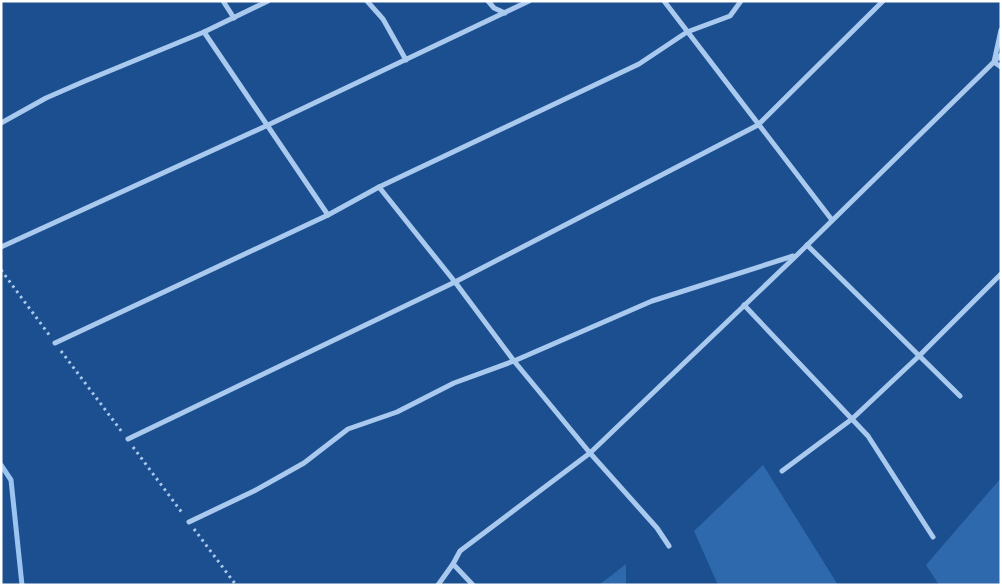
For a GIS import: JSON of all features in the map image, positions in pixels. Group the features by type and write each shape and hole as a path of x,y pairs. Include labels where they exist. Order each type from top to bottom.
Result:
{"street":[{"path":"223,1 234,18"},
{"path":"1,123 46,98 204,32 268,1"},
{"path":"368,1 382,19 406,60"},
{"path":"488,1 494,8 505,13"},
{"path":"1,247 268,125 529,1"},
{"path":"664,1 832,220"},
{"path":"55,343 328,215 379,187 639,64 687,32 730,16 741,1"},
{"path":"128,440 455,282 758,125 883,1"},
{"path":"994,62 1001,30"},
{"path":"204,32 328,215"},
{"path":"438,585 460,551 590,453 796,256 1001,55"},
{"path":"994,62 1001,67"},
{"path":"379,187 455,282 514,361 590,453 657,528 669,546"},
{"path":"807,245 960,396"},
{"path":"189,522 254,491 304,463 348,429 397,412 454,383 514,361 652,301 796,256"},
{"path":"782,471 852,419 919,356 1001,274"},
{"path":"744,305 868,436 933,537"},
{"path":"453,564 473,585"}],"path":[{"path":"1,270 236,585"}],"shaded area":[{"path":"763,465 838,585 718,585 694,531"},
{"path":"1001,478 1001,585 939,585 926,565"},
{"path":"626,564 626,585 599,585"}],"waterway":[{"path":"1,465 11,480 22,585"}]}
